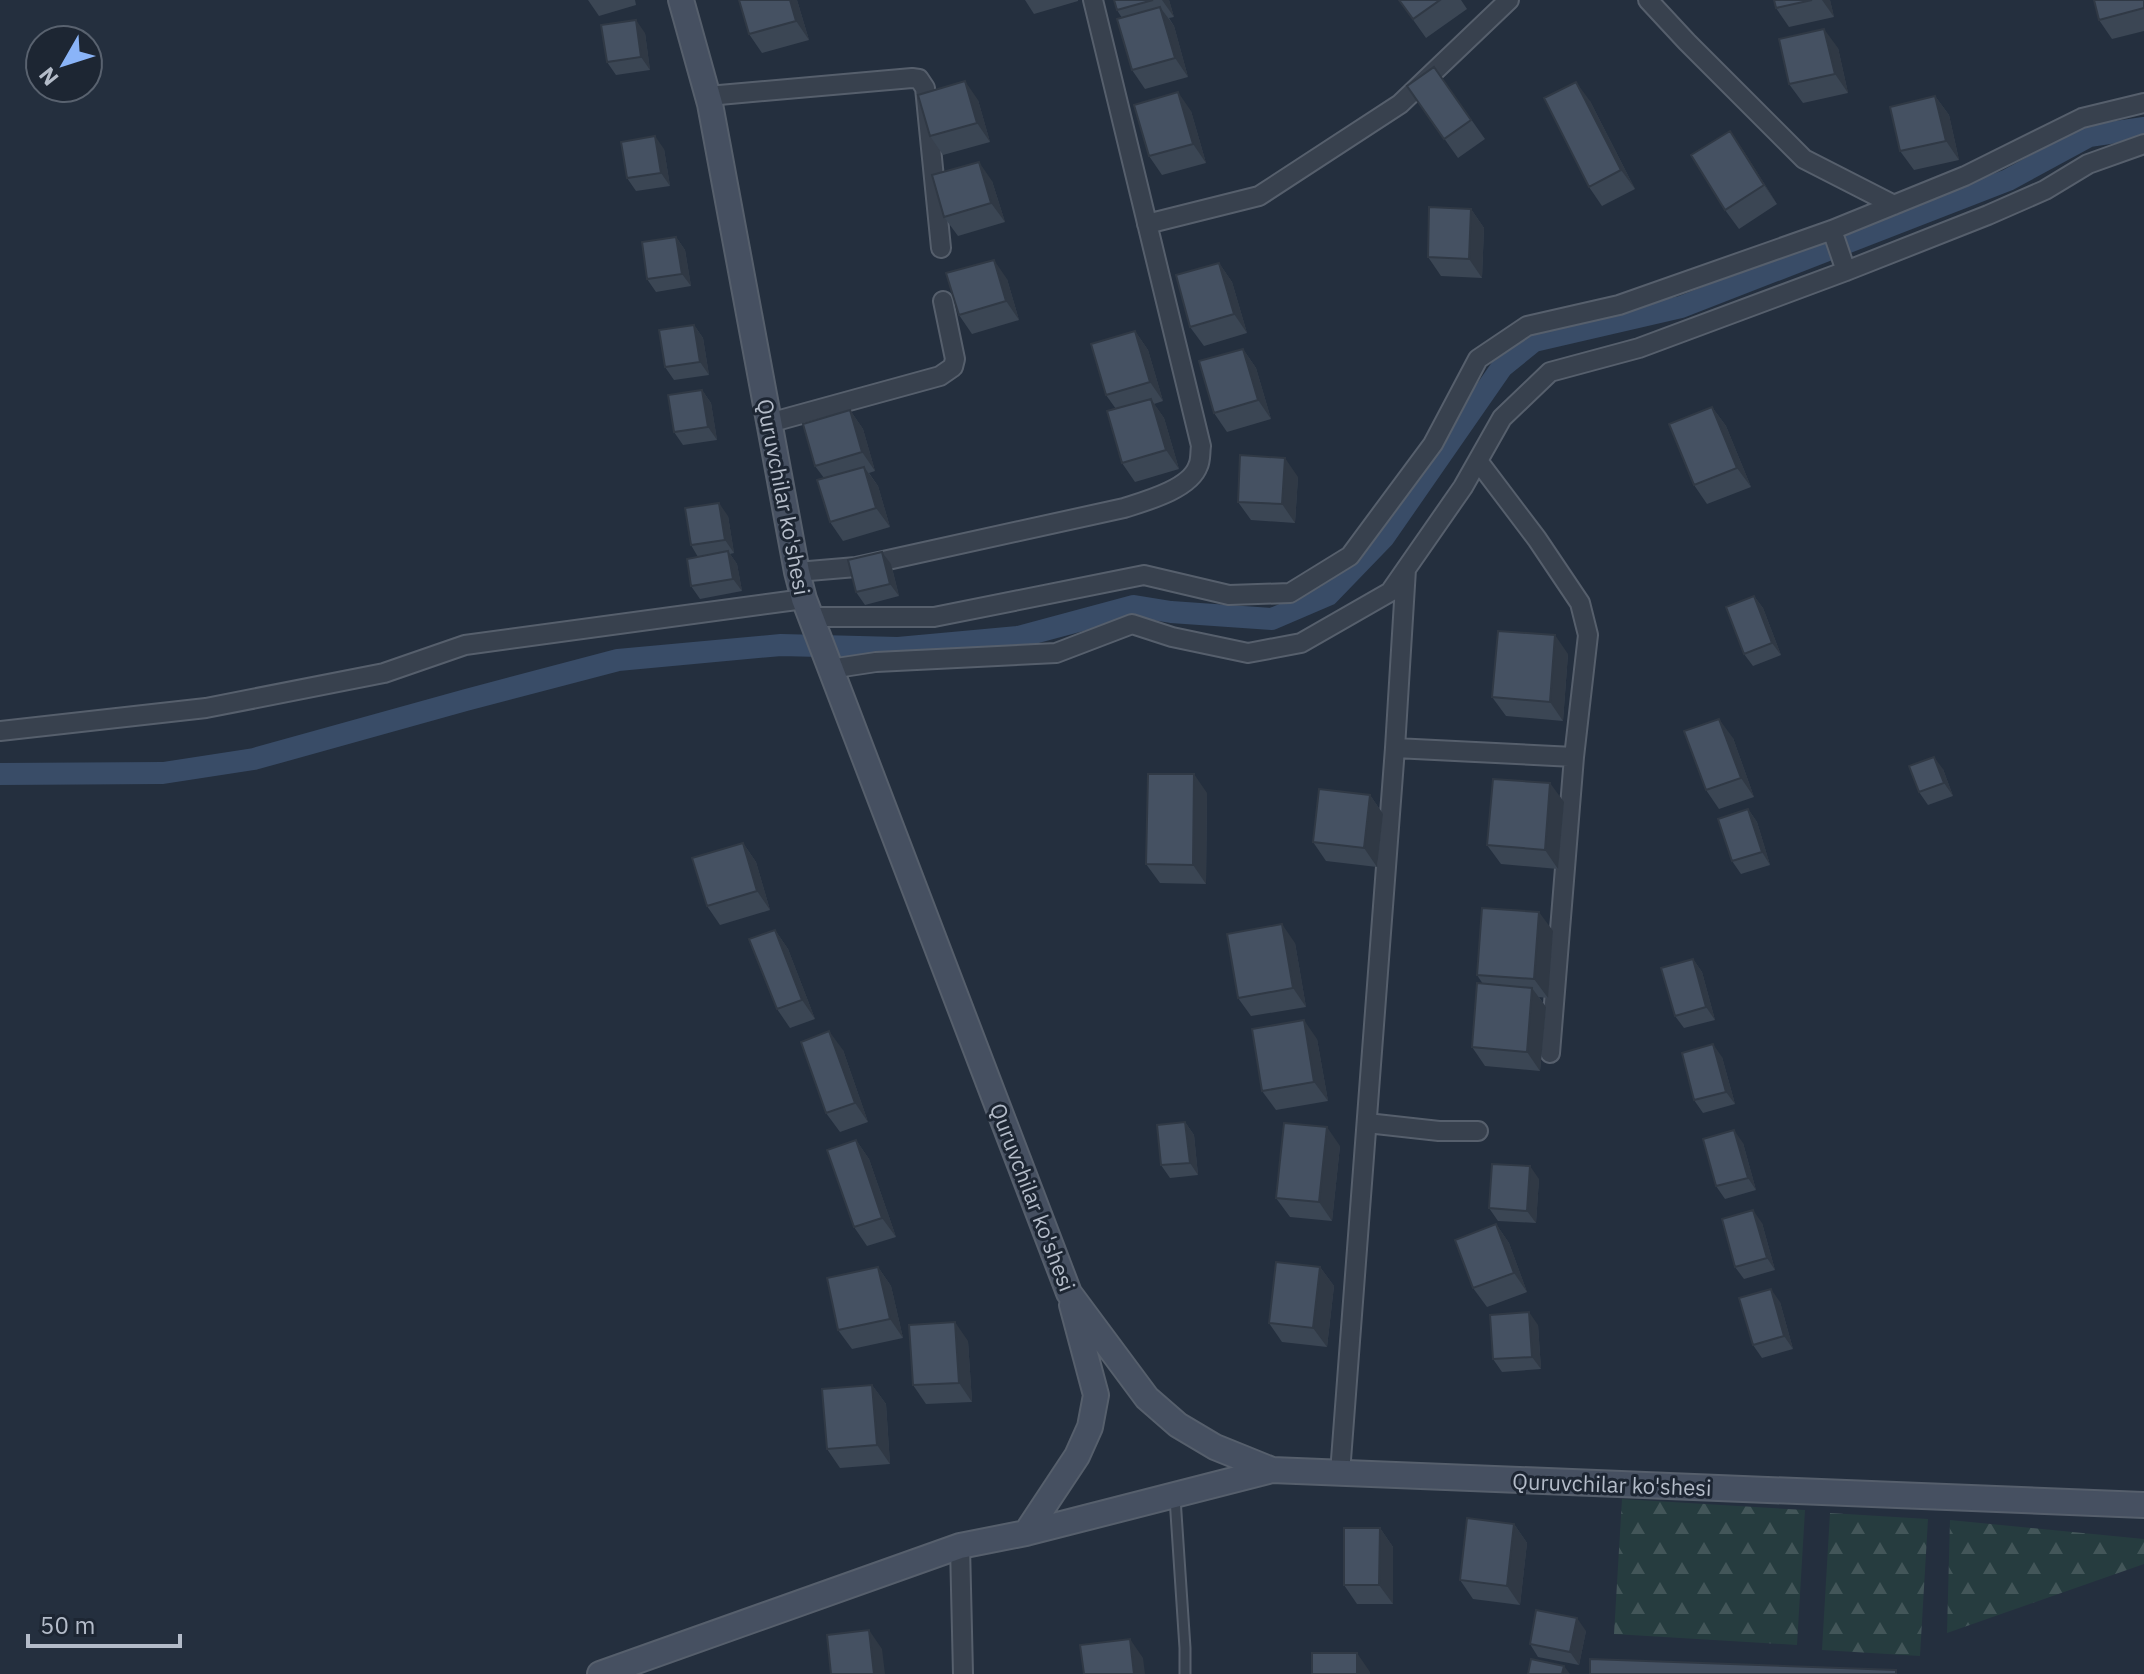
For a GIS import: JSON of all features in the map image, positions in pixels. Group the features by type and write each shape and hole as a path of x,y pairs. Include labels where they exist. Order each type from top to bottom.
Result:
{"main road":[{"name":"Quruvchilar ko'shesi","path":"681,0 708,96 797,572 809,614 1069,1293 1147,1398 1178,1425 1215,1447 1272,1470 2144,1505"},
{"path":"1026,1533 1077,1456 1090,1427 1096,1395 1069,1293"},
{"path":"600,1674 960,1546 1026,1533 1272,1470"}],"street":[{"path":"797,572 856,567 1124,508 1163,495 1189,478 1198,467 1201,446 1093,0"},
{"path":"1147,224 1259,196 1400,104 1509,0"},
{"path":"1648,0 1804,159 1894,205"},
{"path":"708,96 919,79 925,88 941,248"},
{"path":"0,731 206,708 384,673 465,645 809,614 934,617 1144,575 1229,595 1290,593 1350,556 1433,444 1478,359 1527,326 1619,305 1833,234 1965,176 2082,118 2144,103"},
{"path":"828,662 1056,653 1132,624 1172,637 1248,653 1301,643 1390,592 1463,487 1502,418 1550,372 1639,348 1844,264 1988,215 2045,190 2088,164 2144,144"},
{"path":"1833,234 1844,264"},
{"path":"769,423 940,376 953,367 955,359 943,301"},
{"path":"1478,461 1537,539 1580,603 1588,635 1574,757 1550,1053"},
{"path":"1340,1473 1406,569"},
{"path":"1395,748 1574,757"},
{"path":"1367,1123 1439,1131 1478,1131"},
{"path":"960,1546 963,1674"}],"lane":[{"path":"1175,1495 1185,1674"}],"green space":[{"path":"1622,1499 1805,1510 1797,1645 1614,1634"},
{"path":"1830,1513 1928,1519 1920,1656 1822,1650"},
{"path":"1950,1520 2144,1539 2144,1564 1947,1633"}],"building":[{"path":"739,0 790,0 796,21 749,34"},
{"path":"1114,0 1153,0 1117,10"},
{"path":"1399,0 1440,0 1413,19"},
{"path":"1774,0 1812,0 1776,8"},
{"path":"2094,0 2144,0 2144,8 2099,20"},
{"path":"1160,7 1175,58 1132,70 1117,19"},
{"path":"636,20 641,57 607,62 601,25"},
{"path":"1824,29 1835,74 1789,84 1779,39"},
{"path":"1434,67 1471,120 1444,139 1407,86"},
{"path":"965,81 977,123 930,136 918,95"},
{"path":"1576,82 1621,170 1589,187 1544,98"},
{"path":"1178,92 1193,144 1149,156 1134,105"},
{"path":"1935,96 1946,141 1900,151 1890,107"},
{"path":"1730,131 1764,185 1725,210 1691,155"},
{"path":"655,136 661,173 627,178 621,142"},
{"path":"979,162 991,203 944,217 932,175"},
{"path":"1429,207 1471,209 1469,259 1428,257"},
{"path":"676,237 682,274 647,279 642,242"},
{"path":"994,260 1006,301 959,315 946,273"},
{"path":"1219,263 1234,314 1190,327 1176,275"},
{"path":"694,325 700,362 665,367 659,330"},
{"path":"1135,331 1150,382 1106,395 1091,344"},
{"path":"1243,349 1258,400 1214,413 1199,361"},
{"path":"702,390 708,427 674,432 668,395"},
{"path":"1151,399 1166,450 1122,463 1107,411"},
{"path":"1712,407 1737,468 1694,485 1669,424"},
{"path":"850,410 862,452 815,466 803,424"},
{"path":"1240,455 1285,458 1282,504 1238,502"},
{"path":"864,467 876,508 830,522 817,480"},
{"path":"719,503 725,540 691,545 685,508"},
{"path":"728,551 733,579 691,586 687,559"},
{"path":"882,552 890,584 856,592 848,560"},
{"path":"1754,596 1772,643 1744,654 1726,607"},
{"path":"1498,631 1555,635 1550,702 1492,697"},
{"path":"1719,719 1741,778 1706,790 1684,731"},
{"path":"1934,757 1944,783 1919,792 1909,766"},
{"path":"1148,774 1194,774 1193,865 1146,864"},
{"path":"1493,779 1550,783 1545,850 1487,845"},
{"path":"1319,789 1370,795 1364,848 1313,842"},
{"path":"1748,809 1762,852 1732,861 1718,819"},
{"path":"743,843 757,891 707,906 692,858"},
{"path":"1482,908 1539,912 1534,979 1477,975"},
{"path":"1282,924 1293,988 1238,998 1227,934"},
{"path":"775,930 802,1000 777,1009 749,939"},
{"path":"1693,959 1706,1007 1675,1016 1661,968"},
{"path":"1477,983 1532,988 1527,1052 1472,1047"},
{"path":"1304,1020 1314,1082 1262,1091 1252,1029"},
{"path":"829,1031 855,1103 826,1113 801,1042"},
{"path":"1713,1044 1726,1092 1694,1100 1682,1053"},
{"path":"1185,1122 1190,1163 1161,1165 1157,1125"},
{"path":"1284,1123 1327,1127 1319,1202 1276,1198"},
{"path":"1734,1130 1748,1178 1716,1186 1703,1139"},
{"path":"856,1140 882,1218 854,1227 827,1150"},
{"path":"1492,1164 1530,1166 1527,1211 1489,1208"},
{"path":"1753,1210 1767,1258 1735,1267 1722,1219"},
{"path":"1496,1224 1514,1273 1473,1288 1455,1240"},
{"path":"1276,1262 1320,1267 1313,1328 1269,1323"},
{"path":"878,1267 890,1319 838,1330 827,1278"},
{"path":"1771,1289 1784,1336 1753,1345 1739,1298"},
{"path":"1529,1312 1532,1357 1493,1359 1490,1315"},
{"path":"955,1322 959,1383 913,1385 909,1325"},
{"path":"872,1385 877,1445 827,1449 822,1389"},
{"path":"1467,1518 1514,1524 1507,1586 1460,1580"},
{"path":"1344,1528 1380,1528 1379,1585 1344,1585"},
{"path":"1536,1610 1577,1618 1570,1652 1530,1644"},
{"path":"869,1630 874,1674 831,1674 827,1635"},
{"path":"1130,1639 1134,1674 1084,1674 1080,1645"},
{"path":"1312,1653 1357,1653 1357,1674 1312,1674"},
{"path":"1531,1659 1564,1666 1562,1674 1528,1674"},
{"path":"1590,1659 1896,1670 1896,1674 1590,1674"}],"waterway":[{"path":"0,774 163,773 254,759 618,660 781,645 898,648 1018,637 1134,606 1171,612 1272,619 1328,595 1384,537 1502,367 1534,341 1681,307 2008,180 2089,136 2144,128"}]}
